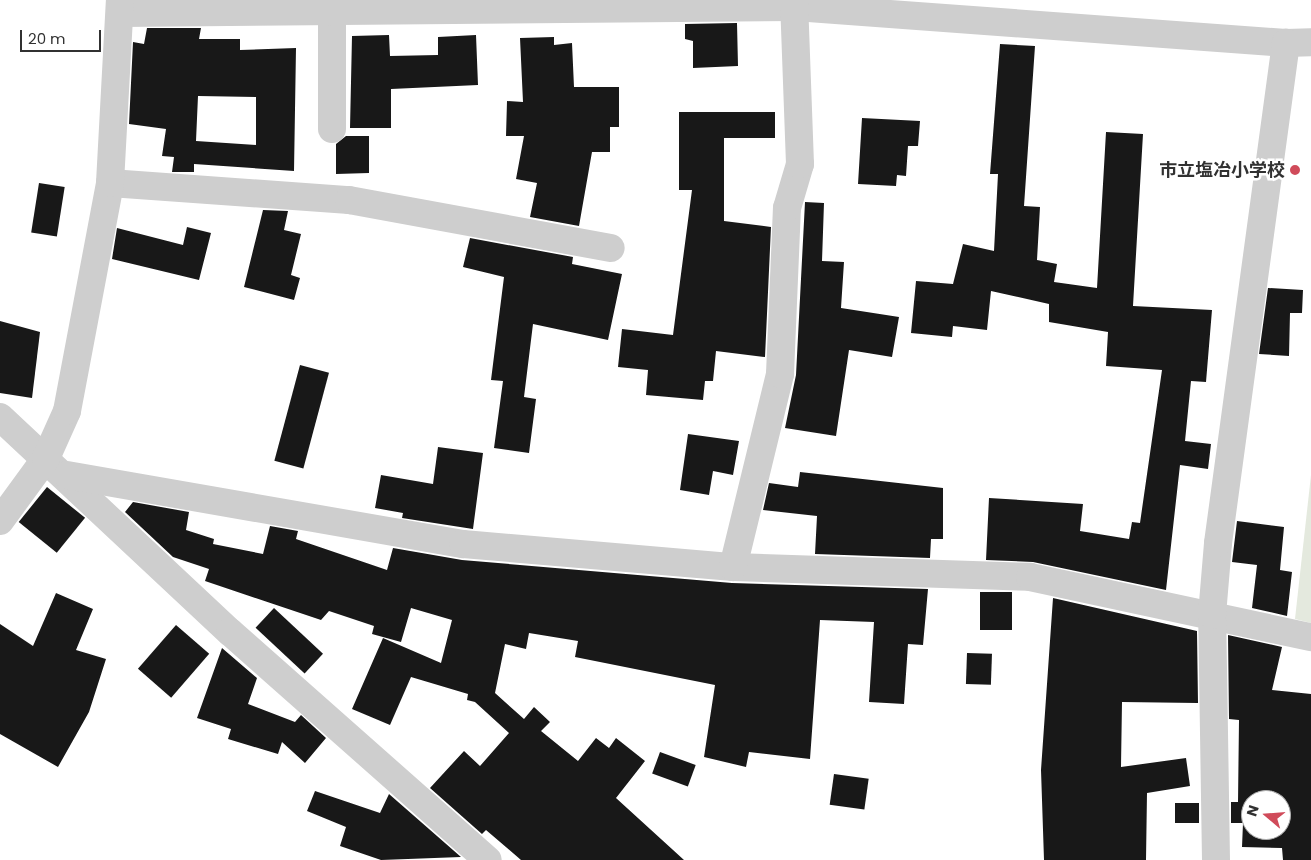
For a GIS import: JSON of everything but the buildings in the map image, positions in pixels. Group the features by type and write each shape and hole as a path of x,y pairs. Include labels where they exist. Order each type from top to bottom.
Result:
{"street":[{"path":"733,567 780,374 787,208 800,164 794,4"},
{"path":"0,521 46,458 67,411 110,183 121,7 332,12 794,4 1298,43 1229,437 1212,615 1216,860"},
{"path":"332,12 332,129"},
{"path":"110,183 350,200 611,248"},
{"path":"4,425 67,475 230,632 488,860"},
{"path":"67,475 463,544 733,567 1030,577 1311,637"}],"shaded area":[{"path":"1311,475 1311,623 1295,619"}],"place":[{"name":"市立塩冶小学校","path":"1295,170"}]}
